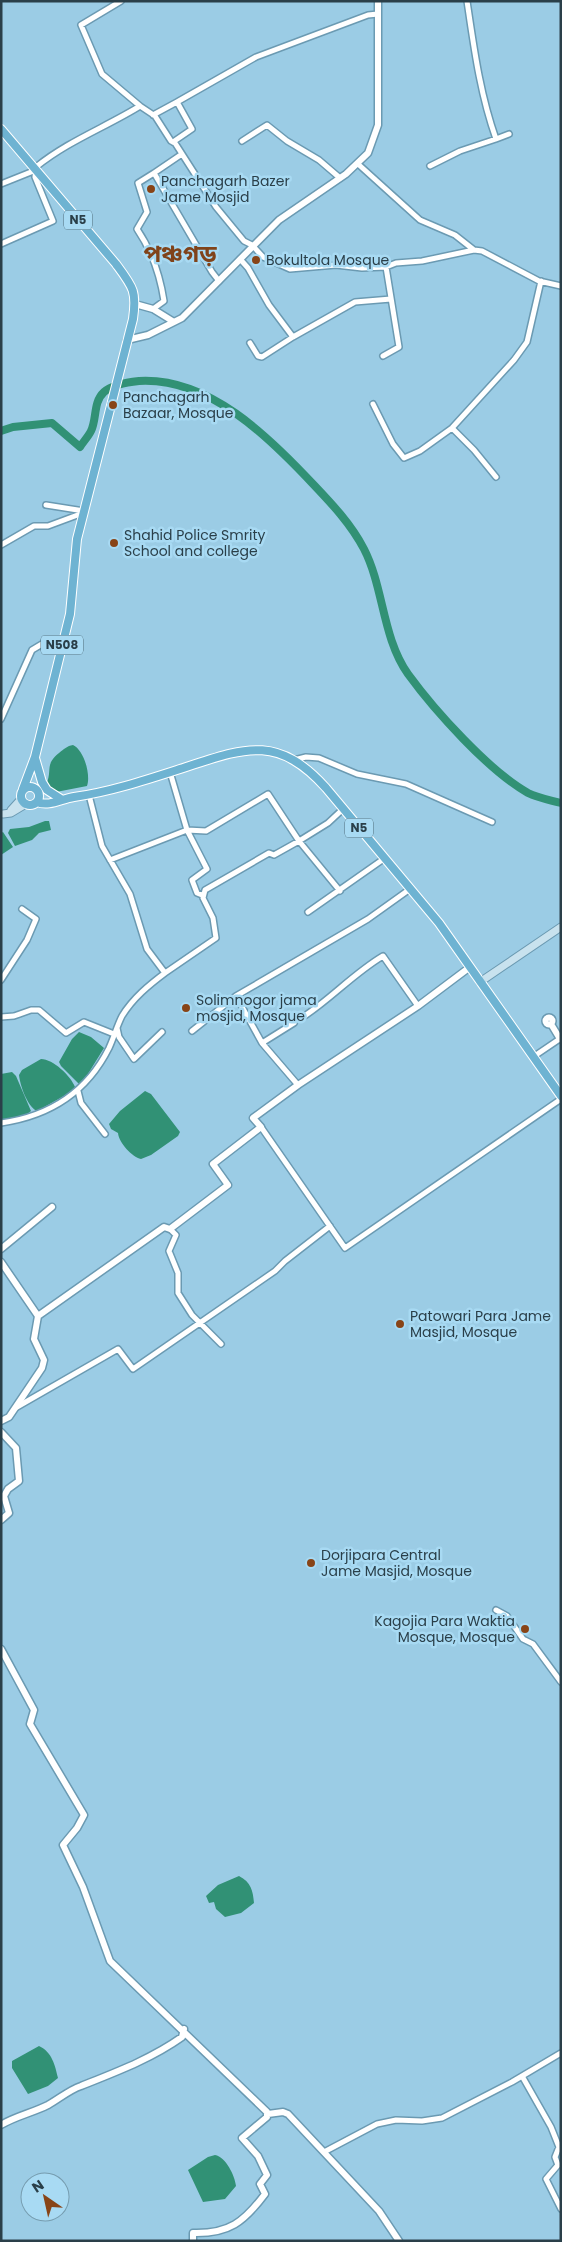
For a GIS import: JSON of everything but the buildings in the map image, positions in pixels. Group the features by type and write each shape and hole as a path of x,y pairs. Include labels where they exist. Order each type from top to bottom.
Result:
{"highway":[{"name":"N5","path":"1,129 131,284 136,296 132,319"},
{"name":"N508","path":"29,777 72,601 75,553 84,512 132,319"},
{"name":"N5","path":"58,796 88,794 245,749 270,751 294,760 318,779 410,889 470,967 561,1098"},
{"path":"29,777 23,790 23,802 33,805 52,803 58,796 47,790 42,782 35,757"},
{"path":"29,777 39,795 40,803"},
{"path":"23,790 29,786 34,788"}],"main road":[{"path":"2,814 11,812 23,802"},
{"path":"480,982 561,927"}],"street":[{"path":"121,1 81,25 102,74 153,115 182,154 216,206 244,241 252,245 263,257 290,269 336,265 357,268 386,267 396,263 422,261 474,250 482,251 541,281 561,286"},
{"path":"127,340 148,335 182,318 252,245 279,220 340,178 358,164 368,153 378,125 378,1"},
{"path":"467,1 481,92 496,139"},
{"path":"153,115 256,57 368,15 378,14"},
{"path":"173,142 192,128 177,102"},
{"path":"1,184 36,170 52,154 113,123 140,106"},
{"path":"242,141 267,126 287,141 319,160 340,178"},
{"path":"430,166 460,151 509,134"},
{"path":"153,309 164,302 152,253 138,229 147,212 138,182 182,154"},
{"path":"358,164 420,220 455,235 474,250"},
{"path":"1,244 53,221 35,177 36,170"},
{"path":"154,173 219,281"},
{"path":"240,259 248,268 269,305 293,336"},
{"path":"383,356 399,347 386,267"},
{"path":"373,404 393,444 404,458 420,451 452,428 528,342 541,281"},
{"path":"250,343 258,356 262,356 293,336 355,302 391,299"},
{"path":"135,304 153,309 174,322"},
{"path":"452,428 483,460 496,477"},
{"path":"46,505 84,512"},
{"path":"1,545 34,526 48,526 84,512"},
{"path":"1,719 32,650 42,644 62,648"},
{"path":"294,760 306,757 318,758 357,774 406,784 492,822"},
{"path":"1,1123 36,1115 78,1091 99,1065 123,1015 136,998 166,973 216,938 213,918 202,895 197,893 192,880 206,871 207,866 187,830 170,772"},
{"path":"88,794 100,841 130,894 147,949 166,973"},
{"path":"110,860 187,830 206,830 268,794 299,841 340,891"},
{"path":"202,895 205,890 269,852 274,855 299,841 328,823 343,809"},
{"path":"308,912 385,858"},
{"path":"192,1030 236,996 368,919 410,889"},
{"path":"1,980 27,940 36,919 22,909"},
{"path":"303,1017 324,1003 354,977 383,956 418,1006"},
{"path":"470,967 418,1006 298,1085 253,1118 345,1248 561,1098"},
{"path":"236,996 262,1043 298,1085"},
{"path":"1,1017 35,1009 43,1012 66,1033 84,1022 114,1034"},
{"path":"262,1043 294,1022"},
{"path":"533,1057 560,1038 551,1024"},
{"path":"117,1028 119,1037 134,1059 162,1032"},
{"path":"78,1091 81,1103 105,1134"},
{"path":"170,1229 228,1185 213,1164 261,1127"},
{"path":"1,1250 52,1207"},
{"path":"16,1407 118,1349 133,1369 275,1271 284,1261 330,1226"},
{"path":"38,1316 164,1227 170,1229 176,1235 169,1251 178,1273 178,1293 199,1322 221,1344"},
{"path":"1,1262 38,1316 34,1339 44,1360 42,1368 9,1417 1,1421"},
{"path":"1,1432 16,1448 19,1481 8,1489 4,1496 9,1513 1,1520"},
{"path":"496,1610 507,1616 523,1639 533,1644 561,1682"},
{"path":"1,1649 34,1710 30,1724 84,1815 77,1828 63,1845 83,1887 110,1961 184,2029 268,2114"},
{"path":"1,2125 17,2116 46,2106 80,2086 96,2081 159,2052 182,2037 184,2029"},
{"path":"324,2152 378,2124 396,2120 422,2121 442,2118 561,2053"},
{"path":"522,2076 551,2127 559,2147 555,2157 558,2166 546,2179 561,2209"},
{"path":"193,2241 193,2233 214,2234 241,2221 266,2194 260,2184 267,2175 258,2156 242,2138 268,2114 283,2112 288,2114 379,2211 399,2241"}],"shaded area":[{"path":"73,745 80,752 86,763 87,786 56,792 46,785 50,764 54,757 67,747"},
{"path":"49,821 51,830 39,833 32,840 15,846 8,833 10,829 29,827"},
{"path":"3,832 13,847 1,855 1,833"},
{"path":"79,1032 91,1037 104,1048 83,1082 79,1084 59,1062 72,1039"},
{"path":"41,1059 51,1062 61,1069 70,1078 75,1087 73,1091 37,1111 27,1100 19,1075 22,1070"},
{"path":"12,1072 16,1076 31,1111 26,1115 1,1120 1,1074"},
{"path":"145,1091 151,1094 180,1132 178,1136 151,1155 141,1159 126,1149 118,1133 111,1129 109,1124 120,1111"},
{"path":"239,1876 251,1887 254,1903 241,1913 225,1917 216,1909 214,1902 209,1903 206,1896 218,1885"},
{"path":"39,2046 50,2055 58,2078 48,2086 28,2094 12,2068 12,2061"},
{"path":"215,2155 223,2159 229,2167 236,2186 225,2199 203,2202 188,2170 208,2157"}],"waterway":[{"path":"1,431 13,427 52,423 80,447 91,431 98,401 104,392 116,386 139,381 165,382 190,389 213,399 236,413 296,466 334,507 353,531 371,564 388,628 399,660 433,705 480,755 513,783 532,795 561,803"}],"place":[{"name":"Panchagarh Bazer Jame Mosjid","path":"151,189"},
{"name":"Bokultola Mosque","path":"256,260"},
{"name":"Panchagarh Bazaar, Mosque","path":"113,405"},
{"name":"Shahid Police Smrity School and college","path":"114,543"},
{"name":"Solimnogor jama mosjid, Mosque","path":"186,1008"},
{"name":"Patowari Para Jame Masjid, Mosque","path":"400,1324"},
{"name":"Dorjipara Central Jame Masjid, Mosque","path":"311,1563"},
{"name":"Kagojia Para Waktia Mosque, Mosque","path":"525,1629"}],"district":[{"name":"পঞ্চগড়","path":"180,254"}]}
